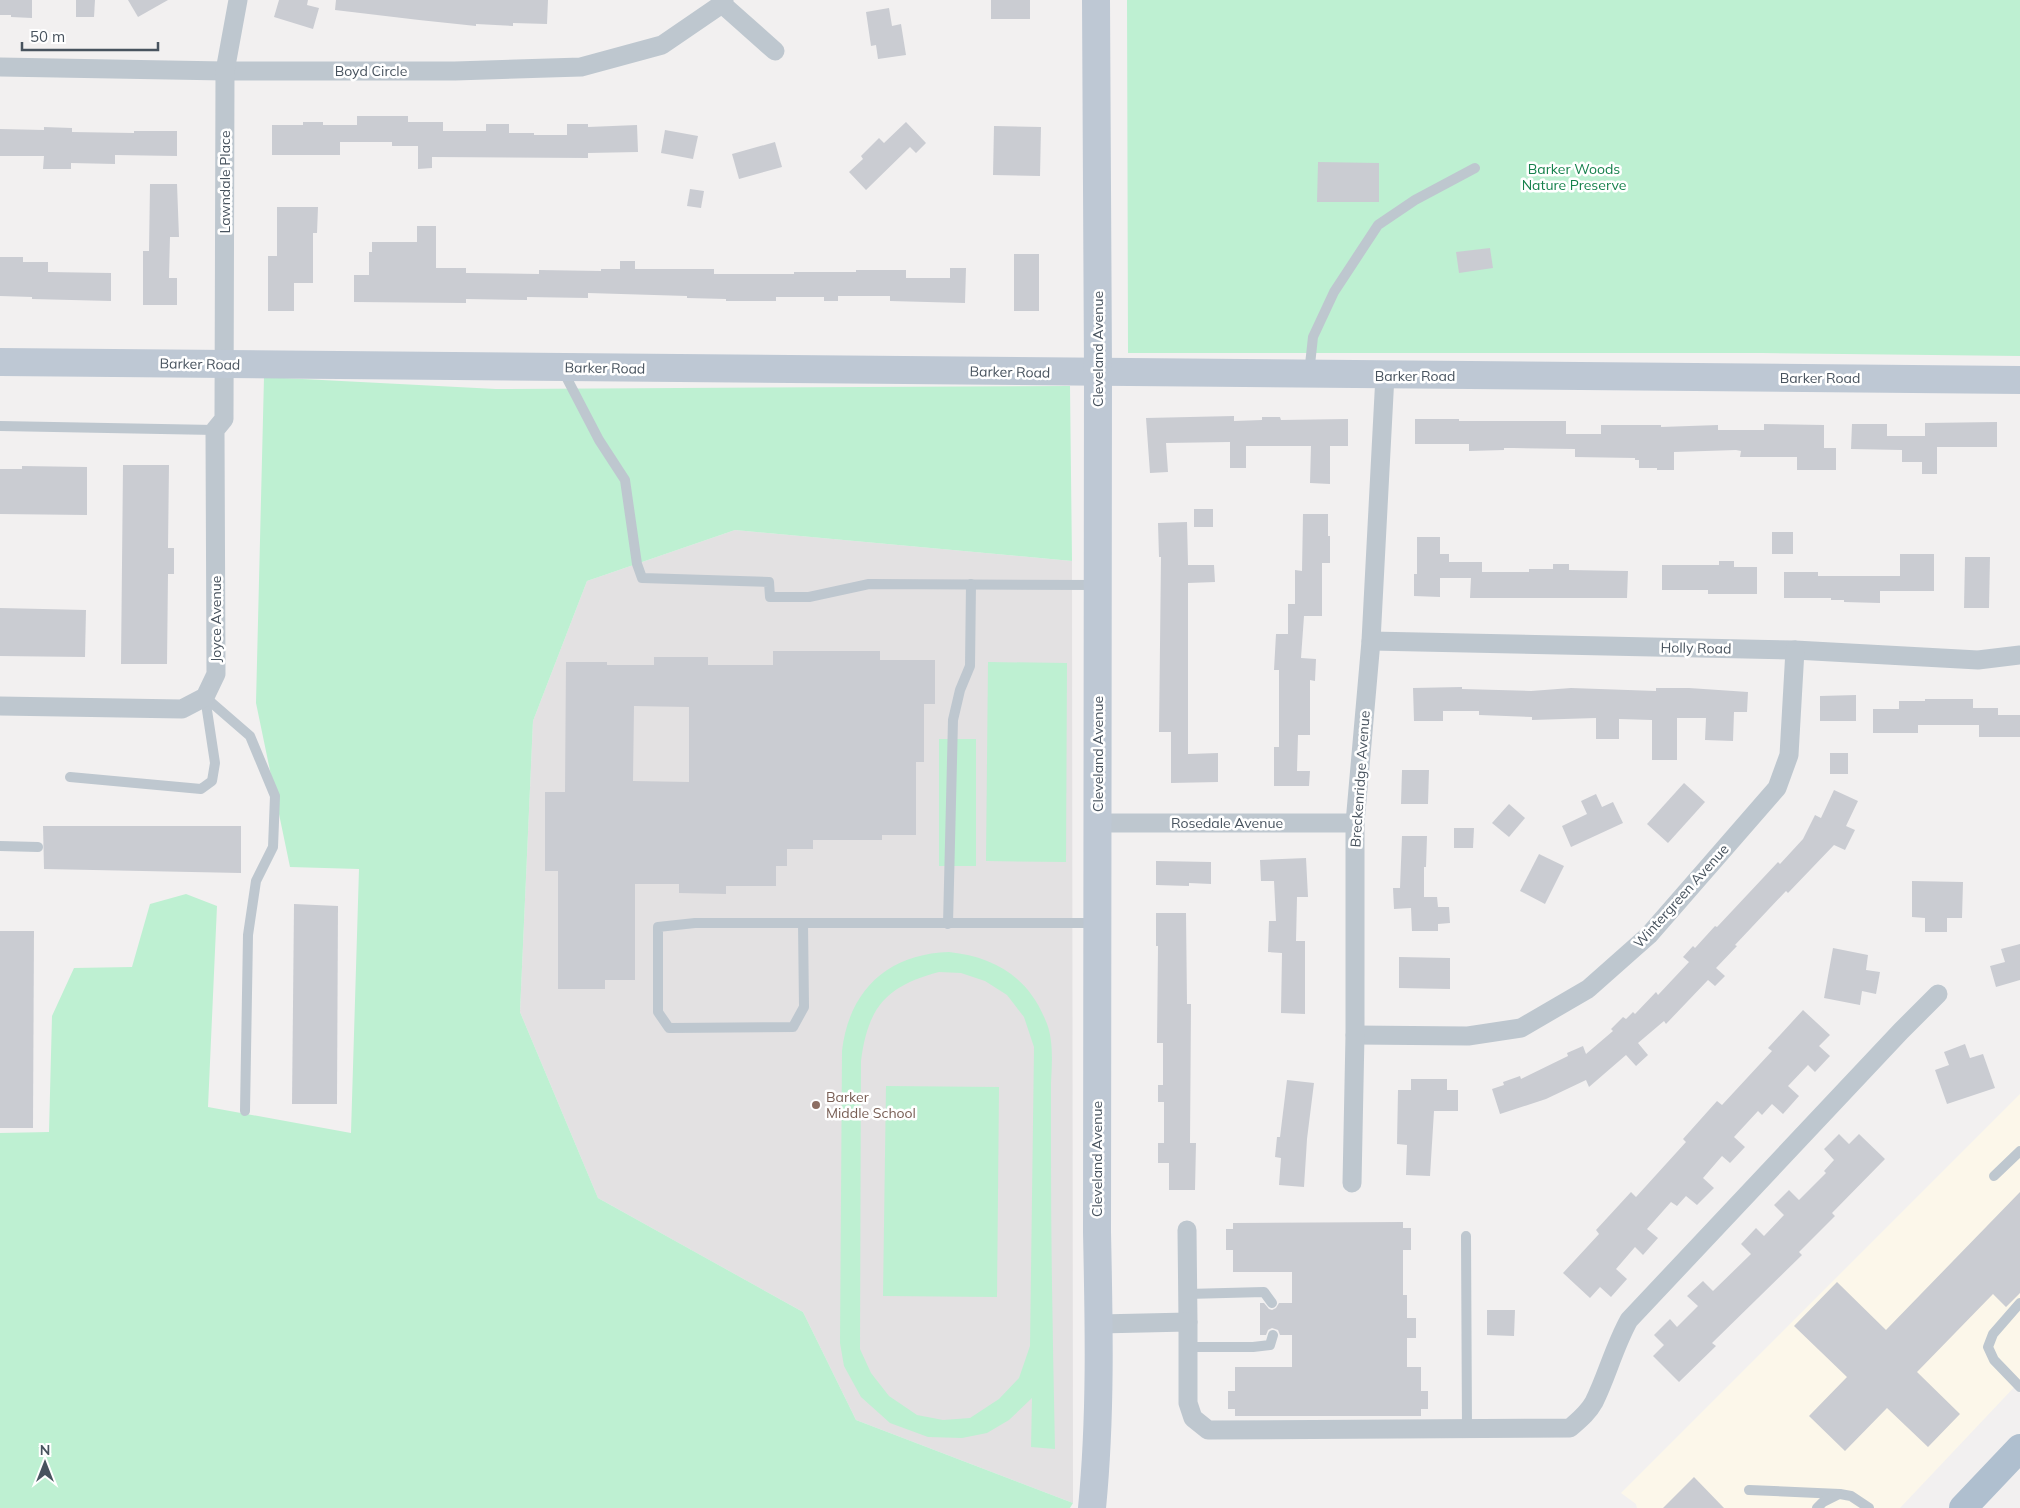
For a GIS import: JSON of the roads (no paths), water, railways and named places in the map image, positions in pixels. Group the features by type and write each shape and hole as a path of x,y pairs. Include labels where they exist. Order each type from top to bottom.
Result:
{"main road":[{"path":"1963,1508 2020,1448"}],"street":[{"name":"Lawndale Place","path":"225,364 225,71 238,0"},
{"name":"Cleveland Avenue","path":"1092,1508 1097,1457 1099,1324 1097,1232 1098,373 1096,0"},
{"name":"Boyd Circle","path":"0,67 225,71 455,71 581,67 662,45 723,2"},
{"path":"723,2 775,51"},
{"name":"Barker Road","path":"0,362 1385,376 2020,380"},
{"name":"Joyce Avenue","path":"204,697 216,674 215,430 224,419 225,364"},
{"name":"Breckenridge Avenue","path":"1352,1183 1355,1035 1355,824 1371,641 1385,376"},
{"name":"Holly Road","path":"1371,641 1795,650 1978,660 2020,655"},
{"name":"Wintergreen Avenue","path":"1355,1035 1468,1036 1521,1028 1588,989 1649,935 1777,788 1788,755 1795,650"},
{"path":"0,706 182,709 204,697"},
{"name":"Rosedale Avenue","path":"1098,823 1355,824"},
{"path":"1187,1230 1188,1403 1193,1418 1208,1430 1570,1428 1583,1418 1594,1402 1618,1340 1629,1320 1938,994"},
{"path":"1099,1324 1188,1322"}],"lane":[{"path":"1309,375 1313,337 1334,292 1378,225 1415,200 1475,168"},
{"path":"562,368 599,440 626,480 637,564 642,578 769,582 770,597 809,597 869,584 1098,585"},
{"path":"0,426 215,430"},
{"path":"948,924 953,720 960,690 970,666 971,584"},
{"path":"70,777 201,789 212,781 215,762 204,697"},
{"path":"204,697 250,736 275,796 273,847 256,880 248,935 246,1111"},
{"path":"0,846 38,847"},
{"path":"804,923 804,1007 793,1027 669,1028 658,1012 658,927 695,923 804,923 948,924 1098,923"},
{"path":"1994,1176 2020,1151"},
{"path":"1466,1236 1467,1429"},
{"path":"1187,1294 1264,1292 1272,1303"},
{"path":"2020,1303 1992,1334 1988,1347 1994,1360 2020,1387"},
{"path":"1188,1347 1253,1347 1270,1345 1273,1335"},
{"path":"1749,1490 1840,1494 1851,1496 1869,1508"},
{"path":"1817,1508 1823,1502 1840,1494"}],"place":[{"name":"Barker Middle School","path":"816,1105"}],"park label":[{"name":"Barker Woods Nature Preserve","path":"1574,177"}]}
